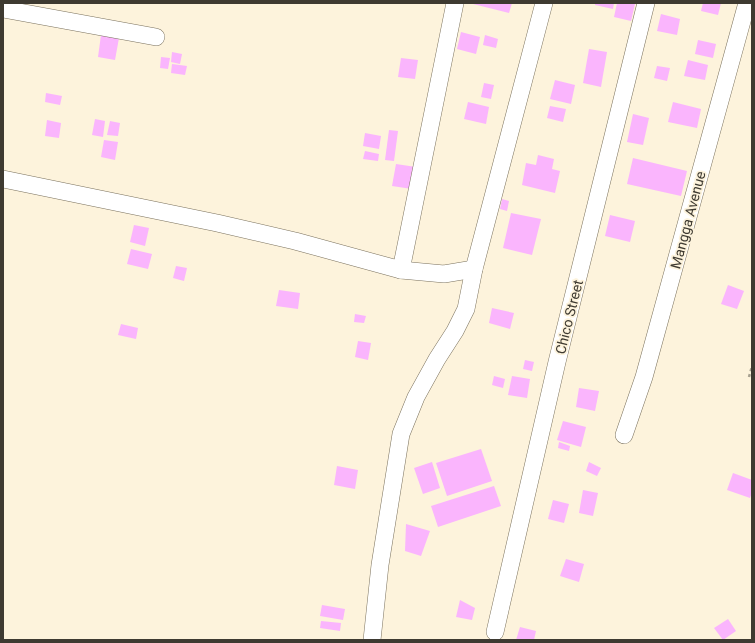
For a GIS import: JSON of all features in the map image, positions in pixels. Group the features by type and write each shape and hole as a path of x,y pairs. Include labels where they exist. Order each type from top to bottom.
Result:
{"street":[{"path":"400,270 454,3"},
{"path":"372,640 380,565 401,434 416,397 455,331 466,309 474,269 544,3"},
{"name":"Chico Street","path":"495,632 558,362 646,3"},
{"name":"Mangga Avenue","path":"624,435 646,370 747,3"},
{"path":"3,9 156,38"},
{"path":"3,179 245,229 400,270 444,274 474,269"}],"path":[{"path":"749,377 752,366"}],"building":[{"path":"473,3 512,3 509,13"},
{"path":"595,3 614,3 613,9 595,5"},
{"path":"617,3 635,4 631,21 614,17"},
{"path":"703,3 721,3 718,15 701,11"},
{"path":"661,14 680,19 677,35 657,31"},
{"path":"461,32 480,37 476,54 457,49"},
{"path":"101,35 119,38 115,60 98,57"},
{"path":"485,35 498,39 496,48 483,45"},
{"path":"698,40 716,44 713,58 695,54"},
{"path":"589,49 607,52 601,87 583,83"},
{"path":"172,52 182,54 180,64 171,62"},
{"path":"161,57 170,58 168,69 160,68"},
{"path":"401,58 418,60 415,79 398,77"},
{"path":"688,60 708,65 705,80 684,76"},
{"path":"172,64 187,66 185,75 171,73"},
{"path":"657,66 670,68 667,81 654,78"},
{"path":"555,80 575,85 571,104 550,99"},
{"path":"484,83 494,85 491,99 481,97"},
{"path":"46,93 62,96 60,105 45,102"},
{"path":"468,102 489,107 486,124 464,119"},
{"path":"673,102 701,109 697,128 668,122"},
{"path":"550,106 566,109 563,122 547,118"},
{"path":"633,114 649,118 643,145 627,142"},
{"path":"95,119 105,121 103,137 92,135"},
{"path":"47,120 61,123 59,138 45,136"},
{"path":"110,121 120,123 118,136 107,135"},
{"path":"389,130 398,131 394,161 385,160"},
{"path":"365,133 381,136 379,149 363,146"},
{"path":"104,140 118,142 115,160 101,157"},
{"path":"365,151 379,154 378,161 363,159"},
{"path":"538,155 554,159 552,169 560,171 555,193 522,185 526,163 536,165"},
{"path":"633,158 687,171 681,196 627,184"},
{"path":"396,164 416,167 412,189 392,186"},
{"path":"502,199 509,201 507,211 500,209"},
{"path":"511,213 541,219 532,255 503,248"},
{"path":"610,215 635,221 630,242 605,236"},
{"path":"134,225 149,228 145,246 130,242"},
{"path":"131,249 152,254 148,269 127,264"},
{"path":"176,266 187,268 184,281 173,278"},
{"path":"728,285 744,291 737,309 721,304"},
{"path":"279,290 300,293 298,309 276,306"},
{"path":"492,308 514,313 510,329 489,323"},
{"path":"355,314 366,316 364,323 354,322"},
{"path":"121,324 138,328 136,339 118,335"},
{"path":"358,341 371,343 368,360 355,357"},
{"path":"525,360 534,362 532,371 523,369"},
{"path":"494,376 505,379 503,388 492,385"},
{"path":"512,376 530,379 527,398 508,395"},
{"path":"579,388 599,391 595,411 576,407"},
{"path":"563,421 586,427 581,447 557,440"},
{"path":"559,442 570,446 569,451 558,448"},
{"path":"481,449 492,481 447,496 436,463"},
{"path":"432,462 440,488 423,494 414,468"},
{"path":"589,462 601,468 597,476 586,471"},
{"path":"337,466 358,470 355,489 334,485"},
{"path":"733,473 752,480 752,492 750,498 727,490"},
{"path":"494,486 501,506 438,527 431,506"},
{"path":"583,490 598,493 593,516 579,513"},
{"path":"553,500 569,504 564,523 548,519"},
{"path":"406,524 430,531 421,556 405,551"},
{"path":"566,559 584,564 579,582 560,576"},
{"path":"460,600 475,608 472,620 456,617"},
{"path":"322,605 345,609 343,620 320,616"},
{"path":"728,619 736,631 723,640 714,628"},
{"path":"321,621 341,623 340,631 320,628"},
{"path":"520,627 536,631 534,640 516,640"}]}
